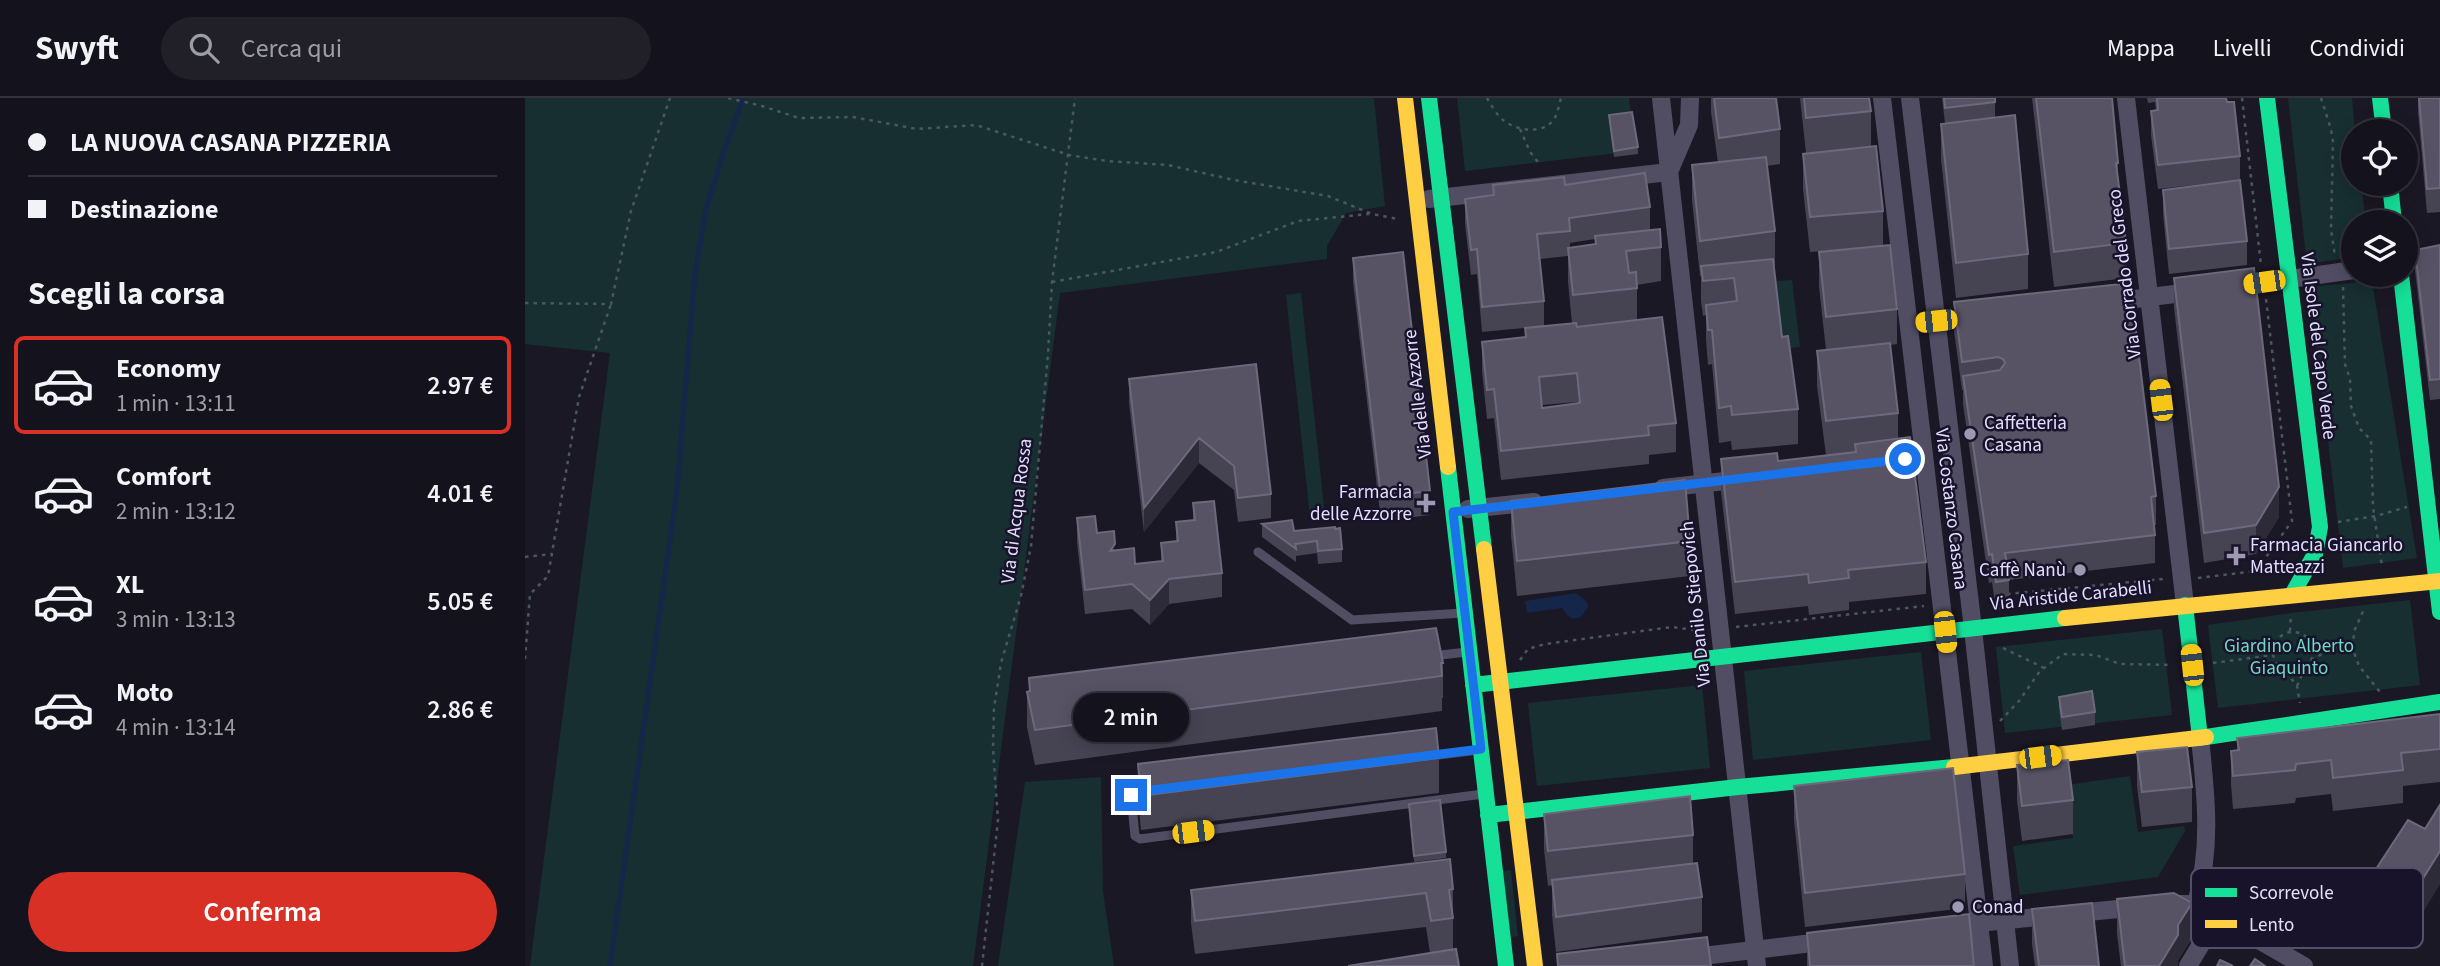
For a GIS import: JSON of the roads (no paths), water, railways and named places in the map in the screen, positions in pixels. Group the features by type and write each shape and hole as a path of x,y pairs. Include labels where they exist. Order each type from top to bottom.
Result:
{"street":[{"name":"Via delle Azzorre","path":"1405,98 1506,966"},
{"path":"1429,98 1535,966"},
{"name":"Via Danilo Stiepovich","path":"1661,98 1756,958"},
{"path":"1417,200 1669,172 1686,133 1690,98"},
{"name":"Via Costanzo Casana","path":"1882,98 1907,324 1914,458 1942,605 1984,966"},
{"name":"Via Costanzo Casana","path":"1910,98 1944,320 1951,453 1974,634 2010,966"},
{"name":"Via Corrado del Greco","path":"2126,98 2200,738 2208,828 2205,868"},
{"name":"Via Isole del Capo Verde","path":"2267,98 2320,534 2313,561 2293,593"},
{"path":"2380,98 2382,119"},
{"path":"2418,258 2440,255"},
{"path":"2087,304 2264,282 2341,277"},
{"path":"2403,287 2434,505 2440,612"},
{"path":"1907,324 1944,320"},
{"path":"1914,458 1951,453"},
{"path":"1643,490 1761,476"},
{"path":"1453,512 1547,500"},
{"name":"Via Aristide Carabelli","path":"1501,681 1945,632 1974,634 2293,593 2439,581"},
{"path":"1473,685 1501,681"},
{"path":"1488,815 2200,738 2440,702"},
{"path":"1947,926 2150,905 2191,904"},
{"path":"1668,960 1756,958 1851,938"},
{"path":"2188,966 2199,948"},
{"path":"2274,948 2304,966"}],"lane":[{"path":"1258,552 1352,620 1464,613"},
{"path":"1428,657 1469,652"},
{"path":"1415,758 1481,749"},
{"path":"1162,789 1133,792 1131,795 1137,838 1485,793"}],"water":[{"path":"1576,593 1587,602 1588,607 1581,617 1570,617 1562,608 1527,613 1525,601"}],"waterway":[{"path":"610,966 677,490 695,274 706,209 743,98"}],"place":[{"name":"Caffetteria Casana","path":"1970,434"},
{"name":"Farmacia delle Azzorre","path":"1426,503"},
{"name":"Farmacia Giancarlo Matteazzi","path":"2236,556"},
{"name":"Caffè Nanù","path":"2080,570"},
{"name":"Conad","path":"1958,907"}],"park label":[{"name":"Giardino Alberto Giaquinto","path":"2289,657"}]}
